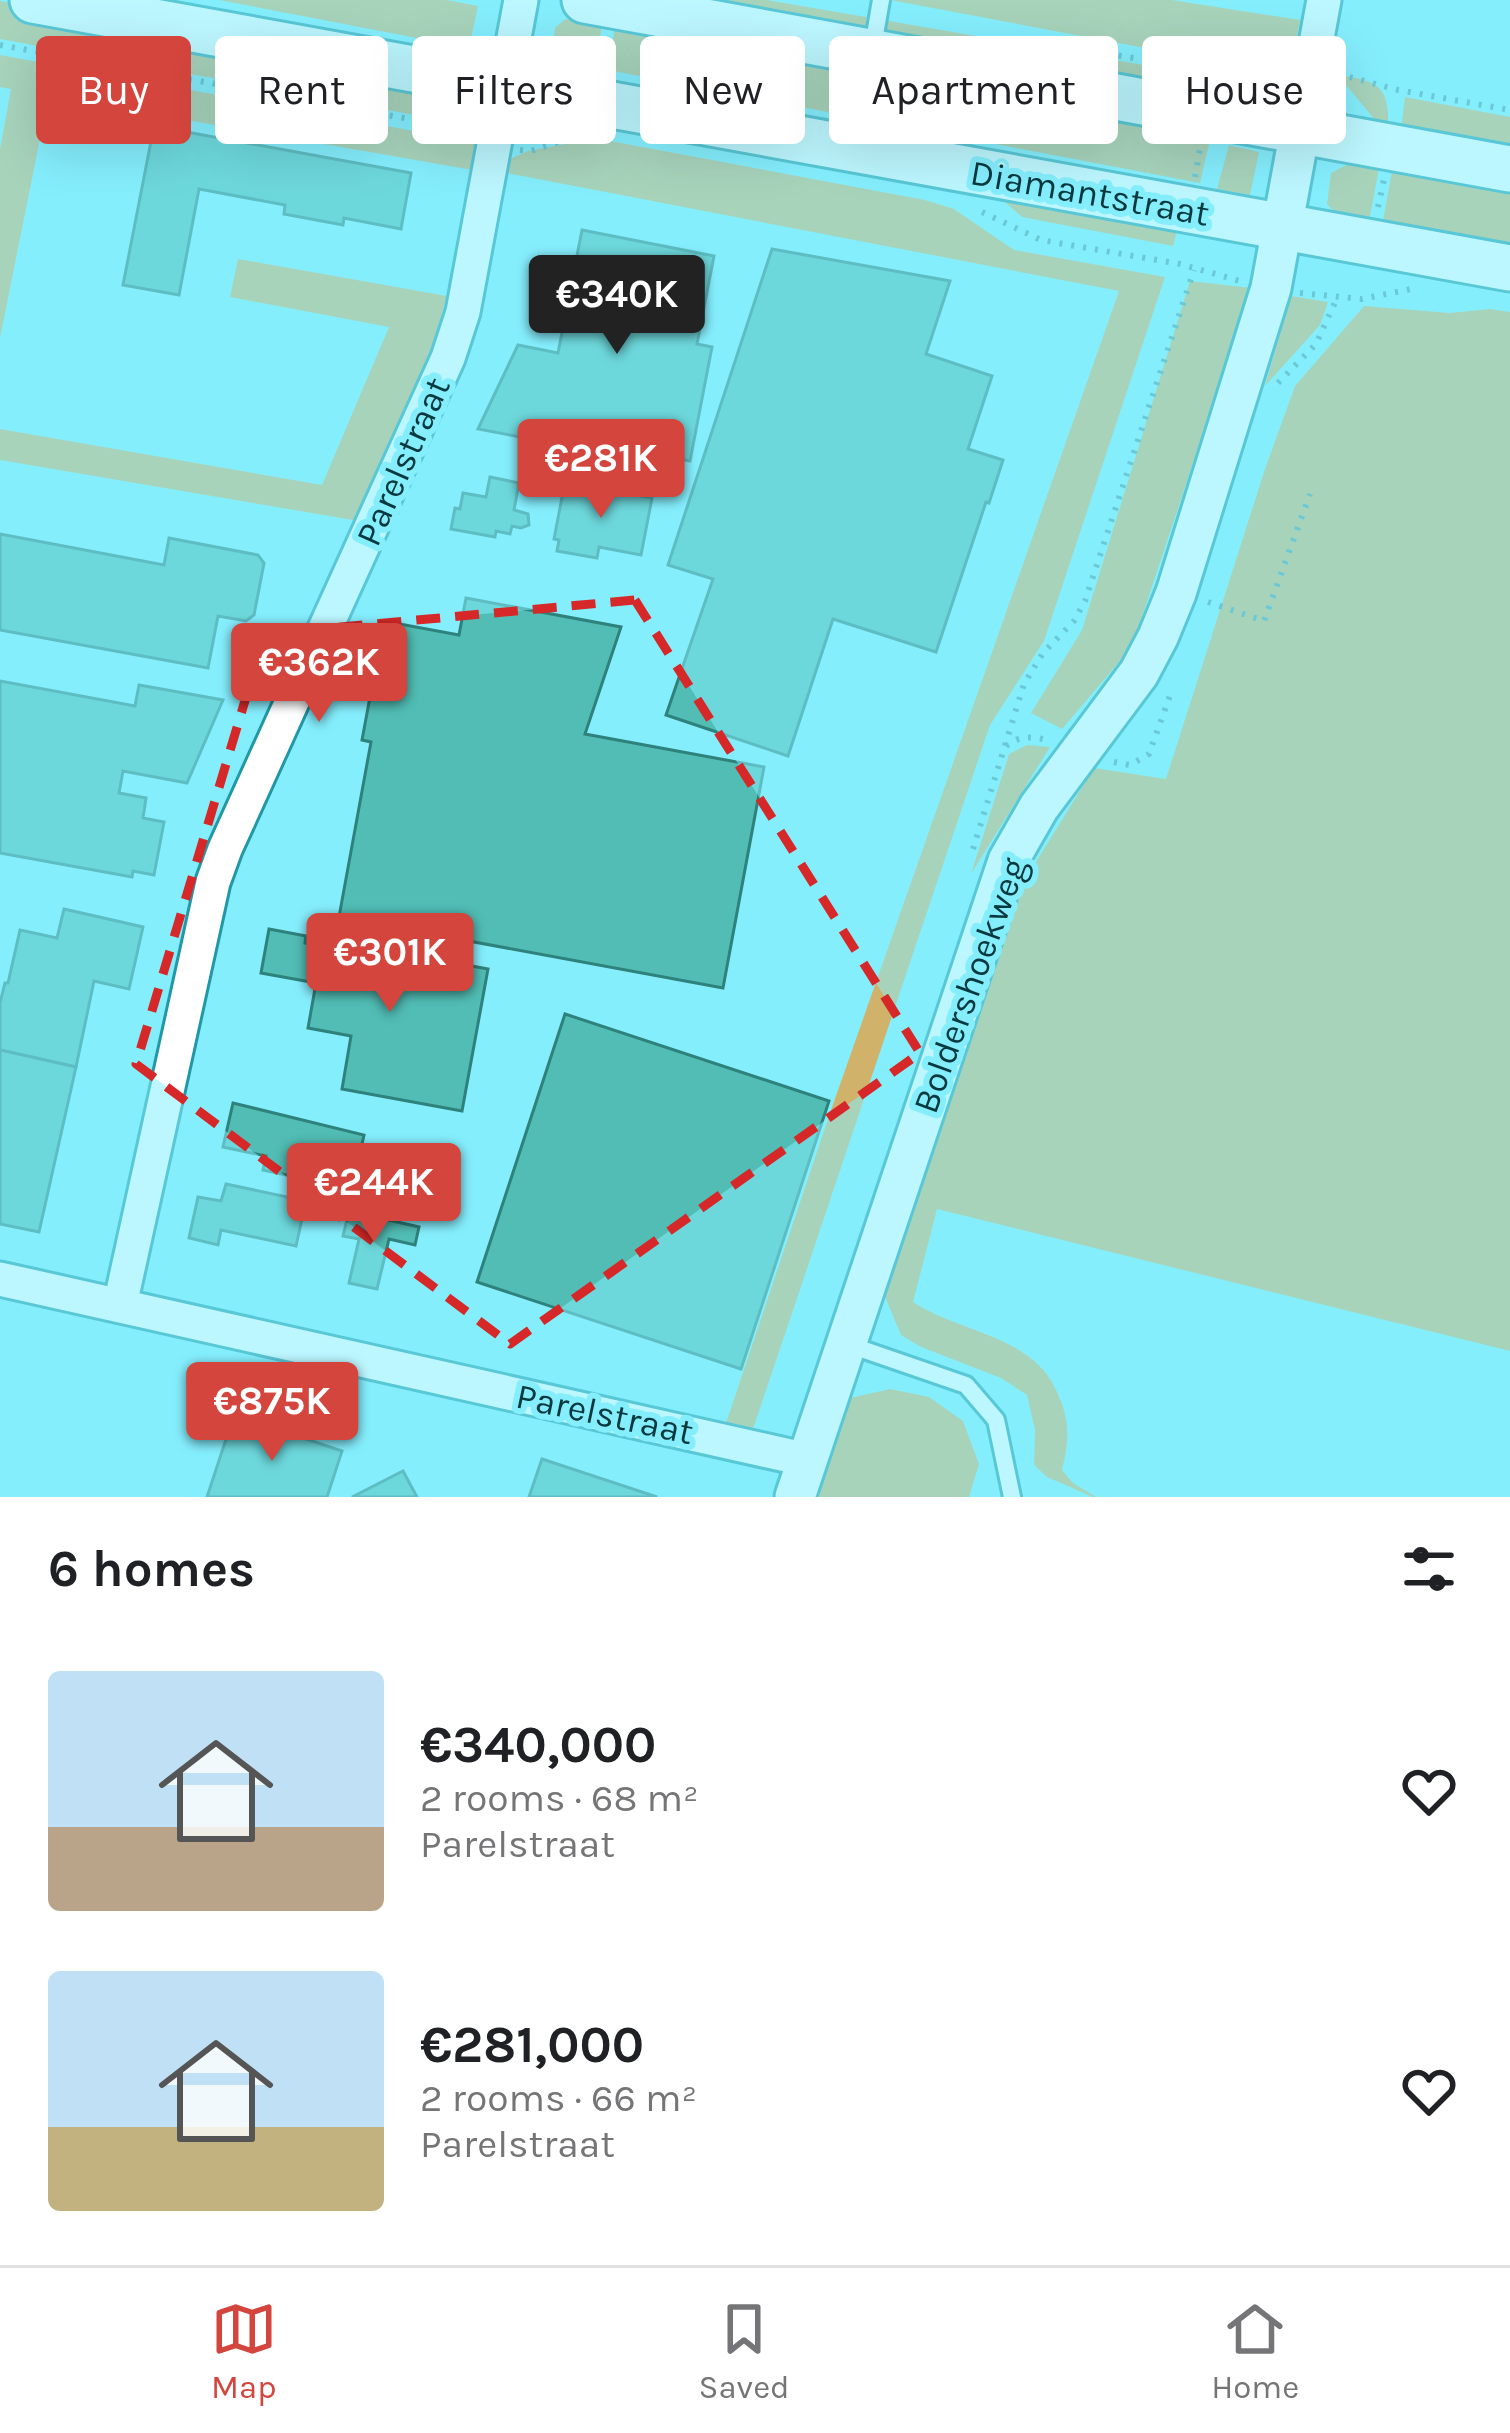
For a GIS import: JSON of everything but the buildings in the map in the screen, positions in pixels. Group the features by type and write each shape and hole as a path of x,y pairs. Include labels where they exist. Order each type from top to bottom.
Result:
{"main road":[{"name":"Diamantstraat","path":"33,0 412,69"},
{"path":"585,0 829,45"},
{"name":"Diamantstraat","path":"616,106 1510,268"},
{"path":"1346,138 1510,169"}],"street":[{"name":"Parelstraat","path":"515,36 521,0"},
{"path":"1317,36 1324,0"},
{"name":"Boldershoekweg","path":"802,1478 1008,861 1039,807 1139,673 1176,592 1271,288 1297,144"},
{"name":"Parelstraat","path":"120,1305 213,882 448,358 470,280 496,146"},
{"name":"Parelstraat","path":"0,1279 120,1305 802,1478"}],"lane":[{"path":"875,36 881,0"},
{"path":"846,1344 966,1385 996,1420 1012,1497"}],"path":[{"path":"0,45 416,120 457,138 496,146"},
{"path":"1337,298 1362,299 1398,90 1510,110"},
{"path":"1004,749 1030,672 1084,601 1194,270 1180,265 1201,144"},
{"path":"1176,592 1264,621 1310,494"}],"highlighted area":[{"path":"635,600 920,1053 510,1344 136,1064 265,634"}],"shaded area":[{"path":"219,0 447,0 478,6 472,36 412,37"},
{"path":"664,0 767,0 976,36 849,36"},
{"path":"890,0 1172,0 1300,20 1297,36 1142,36 1142,47 1118,43 1118,36 1081,36"},
{"path":"0,1 206,37 215,39 215,78 191,74 191,36 36,36 36,46 0,39"},
{"path":"564,20 602,23 600,36 554,36"},
{"path":"615,26 670,36 640,36 640,76 616,72"},
{"path":"0,55 36,62 39,144 0,338 0,149 11,89 0,87"},
{"path":"805,61 829,65 829,112 805,108"},
{"path":"1118,61 1142,65 1142,87 1118,84"},
{"path":"388,73 412,78 412,115 388,110"},
{"path":"1346,77 1371,83 1383,93 1388,125 1383,130 1346,85"},
{"path":"191,90 215,94 215,125 191,121"},
{"path":"1405,97 1510,117 1510,150 1401,128"},
{"path":"1118,118 1142,122 1142,144 1209,144 1200,183 996,144 1118,144"},
{"path":"388,126 412,131 412,144 479,144 478,171 324,144 388,144"},
{"path":"616,142 925,200 954,209 1014,250 1165,277 1044,641 990,725 752,1432 725,1426 1119,291 507,173 510,159 528,151"},
{"path":"1229,145 1259,152 1250,195 1217,189"},
{"path":"1352,162 1379,169 1368,226 1342,220 1327,204 1331,173"},
{"path":"1392,171 1510,194 1510,244 1383,221"},
{"path":"978,178 1181,215 1173,246 1022,217"},
{"path":"238,259 447,296 432,347 359,521 0,460 0,429 322,485 389,327 230,297"},
{"path":"1190,281 1251,288 1132,647 1062,729 1031,713 1082,630"},
{"path":"1291,296 1328,302 1320,325 1265,386"},
{"path":"1364,306 1510,312 1510,1351 937,1209 913,1302 1011,1345 1044,1370 1066,1419 1062,1470 1093,1497 1047,1477 1034,1465 1035,1430 1027,1395 1001,1378 901,1335 881,1287 993,931 1094,768 1166,779 1295,386"},
{"path":"1027,745 1050,747 971,874 1009,754"},
{"path":"890,1389 929,1397 963,1421 979,1464 969,1497 815,1497 846,1399"}]}
